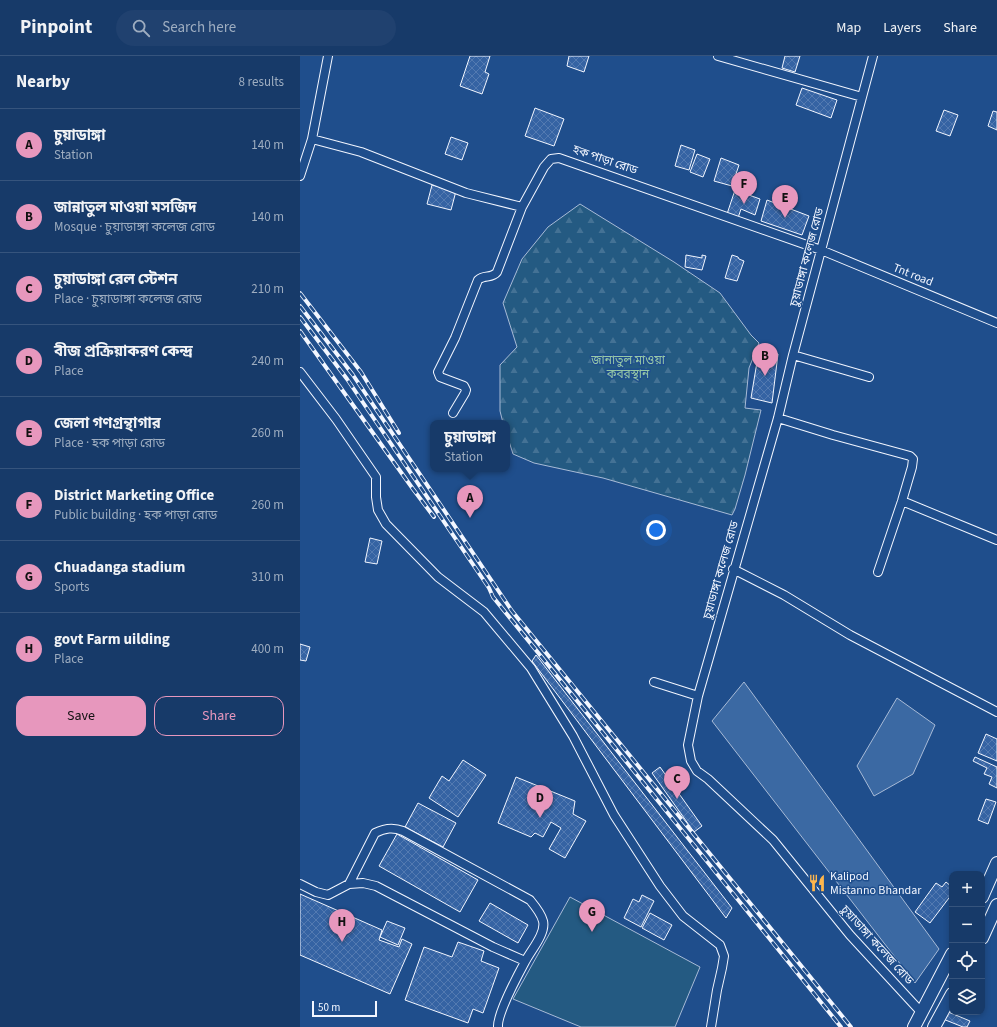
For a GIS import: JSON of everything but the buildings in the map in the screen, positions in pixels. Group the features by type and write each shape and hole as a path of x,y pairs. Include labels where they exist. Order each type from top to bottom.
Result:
{"main road":[{"path":"985,890 997,862"},
{"path":"985,931 997,905"},
{"path":"914,1027 949,960"},
{"path":"934,1027 949,1000"}],"street":[{"path":"300,176 312,139 328,56"},
{"path":"718,56 862,97"},
{"name":"চুয়াডাঙ্গা কলেজ রোড","path":"873,56 793,355 778,418 698,696 688,745 691,761 697,770 773,840 850,935 921,1012"},
{"path":"312,139 361,152 466,193 522,207"},
{"name":"হক পাড়া রোড","path":"453,414 466,390 464,386 440,377 438,372 478,280 483,277 492,277 497,272 522,207 544,167 551,159 560,158 821,250"},
{"name":"Tnt road","path":"821,250 997,323"},
{"path":"793,355 869,377"},
{"path":"300,372 336,419 376,477 378,510 386,524 438,577 484,612 531,668 572,736 614,815 660,886 683,916 720,945 724,956 711,1027"},
{"path":"778,418 910,456 913,459 902,501 878,572"},
{"path":"902,501 997,540"},
{"path":"734,569 784,595 850,635 997,712"},
{"path":"654,682 698,696"},
{"path":"349,884 375,833 389,828 403,831 530,900 538,911 543,922 542,932 503,1009 498,1022 498,1027"},
{"path":"300,884 316,892 328,895 349,884 364,883 376,886 493,947 526,961"}],"green space":[{"name":"জানাতুল মাওয়া কবরস্থান","path":"580,204 674,262 720,293 751,335 759,343 749,368 745,408 761,410 745,475 732,515 603,478 534,463 513,454 510,444 510,420 502,420 500,411 500,365 517,347 503,303 522,259 548,227"},
{"path":"570,897 700,967 675,1027 581,1027 513,999"}],"shaded area":[{"path":"744,682 939,949 915,983 712,721"},
{"path":"897,698 935,725 913,774 874,796 857,766"}],"railway":[{"path":"300,293 361,372 399,433"},
{"path":"300,306 353,375 512,611 851,1027"},
{"path":"300,317 347,379 489,588 493,597 841,1027"},
{"path":"300,331 434,517"}],"place":[{"name":"District Marketing Office","path":"744,204"},
{"name":"জেলা গণগ্রন্থাগার","path":"785,218"},
{"name":"জান্নাতুল মাওয়া মসজিদ","path":"765,376"},
{"name":"চুয়াডাঙ্গা","path":"470,518"},
{"name":"চুয়াডাঙ্গা রেল স্টেশন","path":"677,799"},
{"name":"বীজ প্রক্রিয়াকরণ কেন্দ্র","path":"540,818"},
{"name":"Kalipod Mistanno Bhandar","path":"817,883"},
{"name":"Chuadanga stadium","path":"592,932"},
{"name":"govt Farm uilding","path":"342,942"}]}
